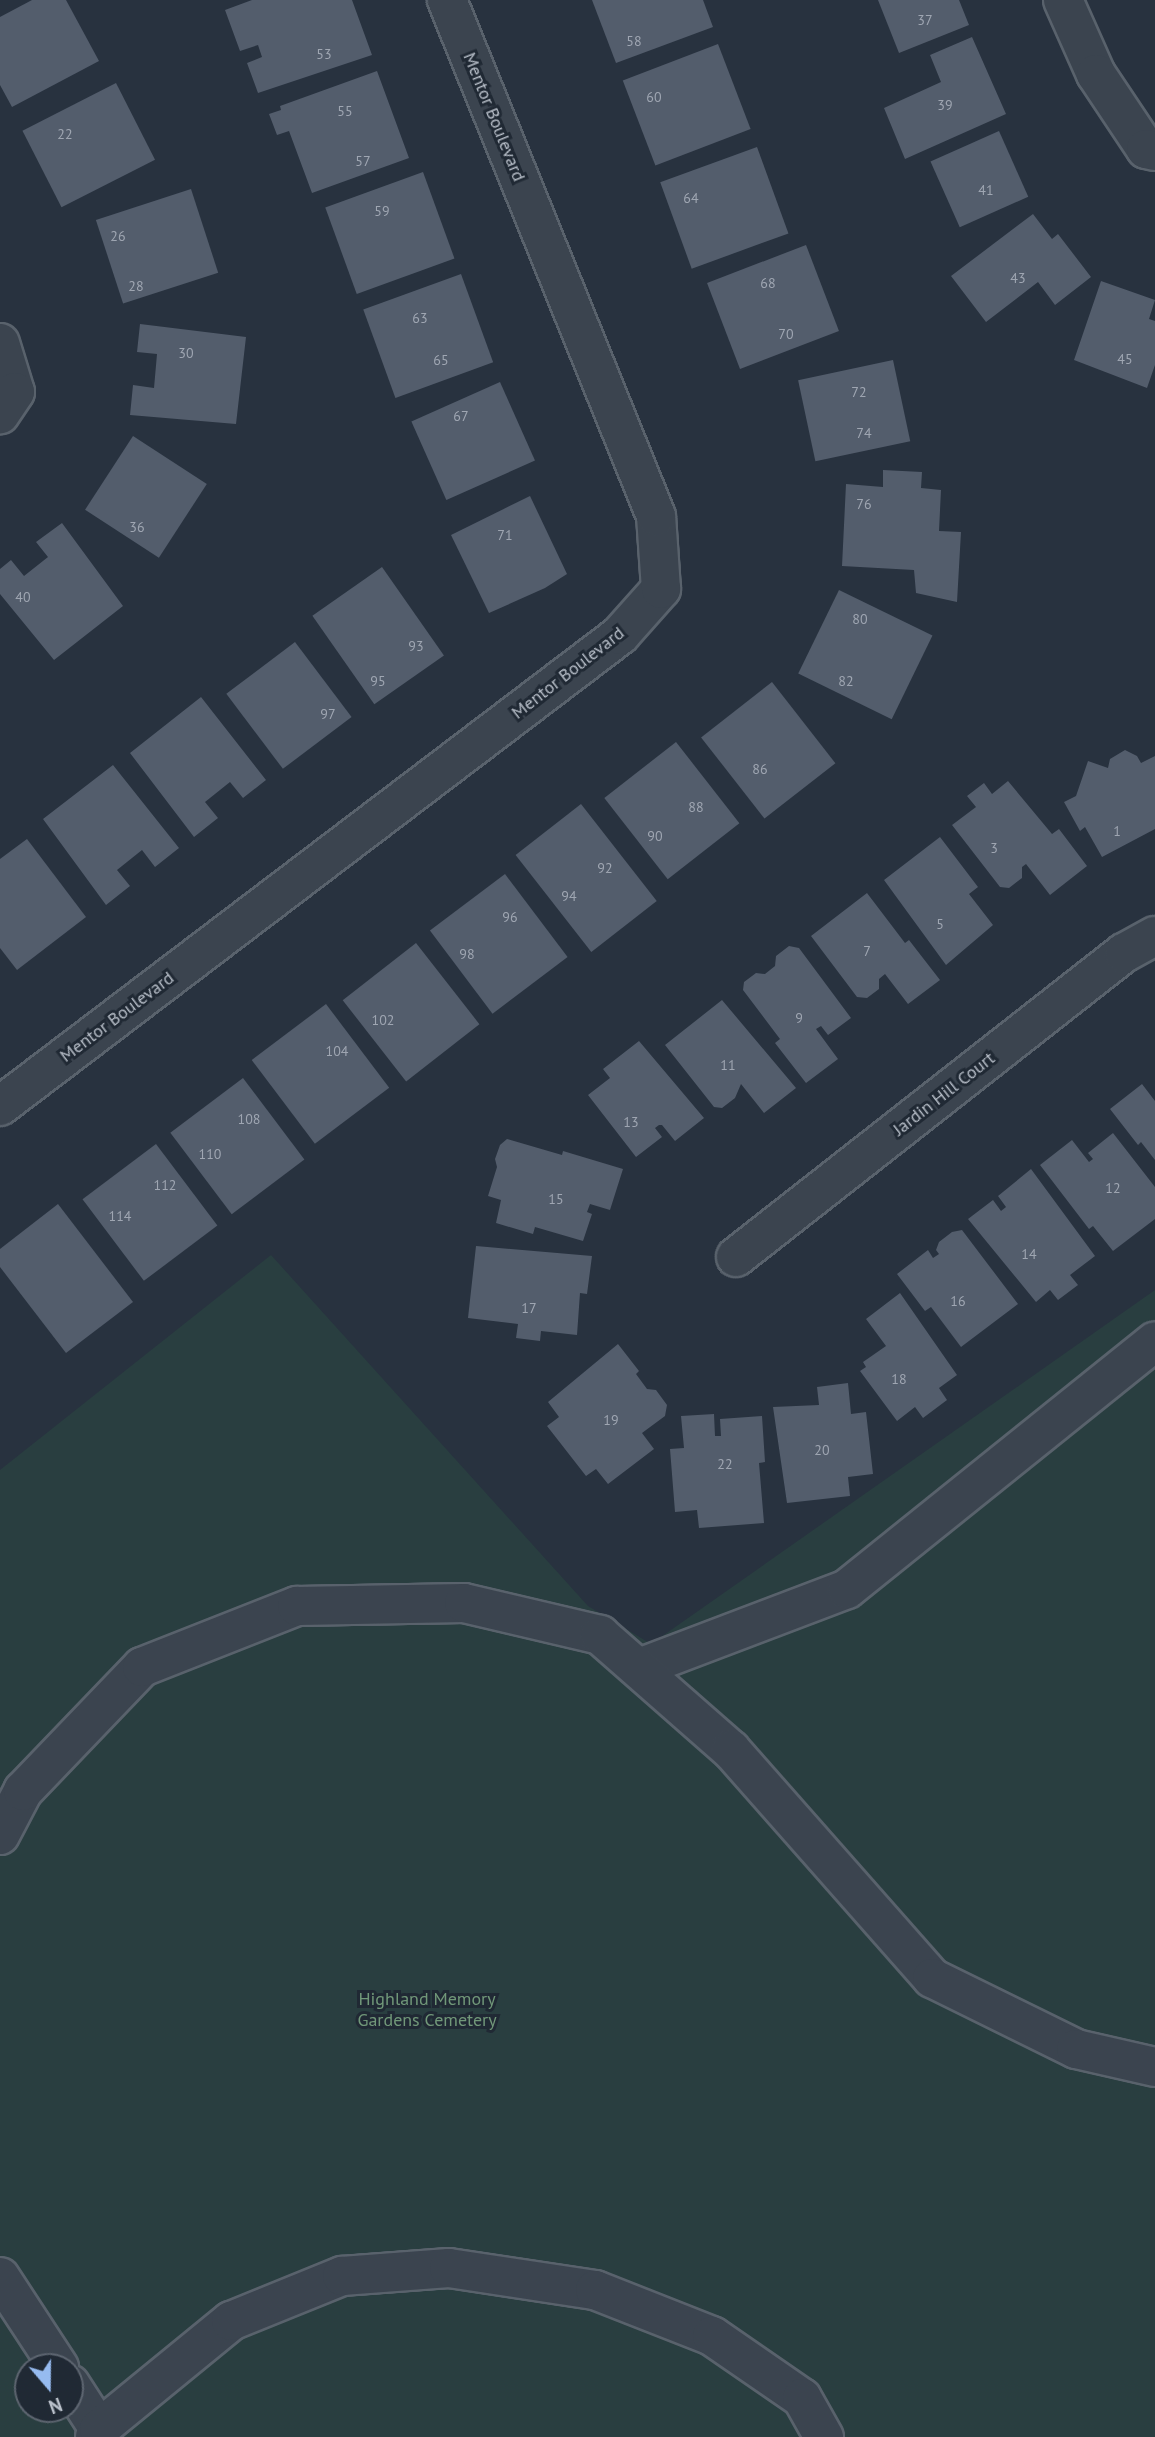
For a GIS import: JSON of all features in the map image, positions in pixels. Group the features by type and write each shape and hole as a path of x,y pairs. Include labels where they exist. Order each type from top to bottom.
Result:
{"street":[{"name":"Mentor Boulevard","path":"0,1106 620,635 661,589 656,516 447,0"},
{"path":"1062,0 1097,74 1146,149 1155,151"},
{"path":"0,343 15,393 0,414"},
{"name":"Jardin Hill Court","path":"736,1257 1125,953 1155,936"},
{"path":"639,1668 847,1590 1155,1341"},
{"path":"0,1835 23,1791 142,1667 297,1606 464,1603 600,1635 731,1750 932,1978 1076,2049 1155,2067"},
{"path":"84,2409 97,2433 231,2321 342,2276 449,2268 594,2290 712,2336 802,2398 824,2437"},
{"path":"0,2277 50,2353"}],"green space":[{"name":"Highland Memory Gardens Cemetery","path":"271,1255 588,1606 651,1644 1155,1290 1155,2437 0,2437 0,1470"}],"building":[{"path":"32,0 66,0 99,61 12,107 0,85 0,17"},
{"path":"252,0 352,0 372,55 258,93 247,63 262,57 258,45 240,51 225,10"},
{"path":"592,0 703,0 713,27 616,63"},
{"path":"878,0 959,0 969,25 899,53"},
{"path":"972,37 1006,114 905,159 884,108 941,82 930,55"},
{"path":"718,44 751,129 655,166 623,81"},
{"path":"377,71 409,158 312,193 289,131 277,135 269,114 281,110 280,106"},
{"path":"116,83 155,160 61,207 22,131"},
{"path":"999,131 1028,197 960,227 930,162"},
{"path":"757,147 788,233 692,269 660,182"},
{"path":"423,172 454,258 357,294 325,208"},
{"path":"191,189 218,273 123,304 96,220"},
{"path":"1033,214 1052,239 1058,234 1091,277 1055,305 1038,282 986,322 951,276"},
{"path":"806,245 839,331 740,369 707,283"},
{"path":"461,274 493,362 395,398 363,310"},
{"path":"1101,281 1155,300 1149,319 1155,321 1155,365 1147,388 1074,360"},
{"path":"140,324 246,337 236,424 130,415 133,385 154,388 157,354 137,352"},
{"path":"893,360 910,441 815,461 798,380"},
{"path":"500,382 535,461 446,500 411,421"},
{"path":"133,436 207,484 159,558 85,510"},
{"path":"883,470 922,472 921,488 941,490 939,531 961,532 957,602 916,593 914,570 842,566 846,484 883,487"},
{"path":"530,496 567,574 545,588 489,613 451,535"},
{"path":"62,523 123,606 54,660 0,594 0,569 11,560 24,576 48,557 36,542"},
{"path":"382,567 444,655 374,704 312,616"},
{"path":"839,590 932,636 892,719 798,674"},
{"path":"295,642 352,717 283,769 226,694"},
{"path":"772,682 835,763 764,819 701,737"},
{"path":"201,697 266,780 243,798 230,782 205,802 218,818 194,837 130,753"},
{"path":"676,742 739,823 668,879 604,798"},
{"path":"1125,750 1137,756 1141,763 1155,756 1155,829 1102,857 1085,827 1080,831 1064,802 1076,796 1088,761 1108,768 1110,759"},
{"path":"113,765 179,848 155,867 142,850 117,870 130,886 106,905 43,819"},
{"path":"1008,781 1052,834 1059,829 1087,866 1050,895 1026,864 1022,867 1022,878 1009,888 1000,887 952,825 976,807 967,796 984,783 992,794"},
{"path":"581,804 657,901 591,952 516,855"},
{"path":"940,837 978,887 969,894 993,925 946,965 884,880"},
{"path":"27,839 86,917 17,970 0,948 0,859"},
{"path":"505,874 568,957 493,1014 430,931"},
{"path":"867,893 905,943 909,940 940,980 908,1004 885,974 879,979 879,989 867,998 857,997 811,936"},
{"path":"416,943 479,1024 406,1081 343,1000"},
{"path":"789,946 799,948 851,1018 828,1035 821,1026 816,1029 838,1059 806,1083 775,1043 780,1039 743,990 744,982 756,973 765,974 775,966 776,956"},
{"path":"722,1000 796,1088 764,1113 741,1084 735,1098 722,1108 714,1107 665,1045"},
{"path":"326,1004 389,1088 315,1144 252,1060"},
{"path":"639,1041 704,1118 675,1141 662,1125 659,1125 655,1128 662,1137 636,1157 588,1095 610,1078 603,1069"},
{"path":"243,1078 304,1159 232,1214 170,1133"},
{"path":"1142,1084 1155,1101 1155,1160 1141,1142 1138,1145 1110,1109"},
{"path":"1113,1133 1155,1187 1155,1219 1113,1251 1093,1226 1089,1229 1040,1165 1072,1140 1089,1162 1093,1159 1088,1153"},
{"path":"507,1139 562,1155 563,1151 623,1169 610,1210 590,1204 587,1212 592,1214 583,1241 535,1227 533,1234 496,1223 501,1200 488,1196 497,1167 495,1159 500,1145"},
{"path":"156,1144 217,1225 144,1281 83,1199"},
{"path":"1031,1169 1095,1256 1070,1275 1078,1285 1058,1300 1050,1290 1036,1302 968,1219 993,1200 1001,1211 1006,1207 998,1196"},
{"path":"58,1204 133,1302 66,1353 0,1267 0,1249"},
{"path":"962,1230 1018,1304 961,1347 931,1307 925,1311 897,1274 928,1250 933,1258 939,1254 936,1250 939,1242 952,1232"},
{"path":"476,1246 592,1256 587,1294 580,1293 577,1335 541,1331 540,1341 516,1338 518,1324 468,1318"},
{"path":"900,1293 957,1375 939,1388 947,1400 923,1418 915,1407 897,1421 860,1371 866,1367 863,1362 886,1346 866,1319"},
{"path":"618,1344 639,1371 636,1374 647,1389 656,1390 667,1405 665,1416 642,1433 654,1449 608,1484 596,1469 586,1476 547,1426 559,1417 548,1402"},
{"path":"848,1383 851,1414 866,1412 873,1474 848,1477 850,1496 787,1503 773,1407 819,1405 817,1387"},
{"path":"714,1414 715,1436 721,1436 720,1419 762,1416 765,1462 759,1463 764,1523 699,1528 697,1510 675,1512 670,1449 684,1448 681,1416"}]}
